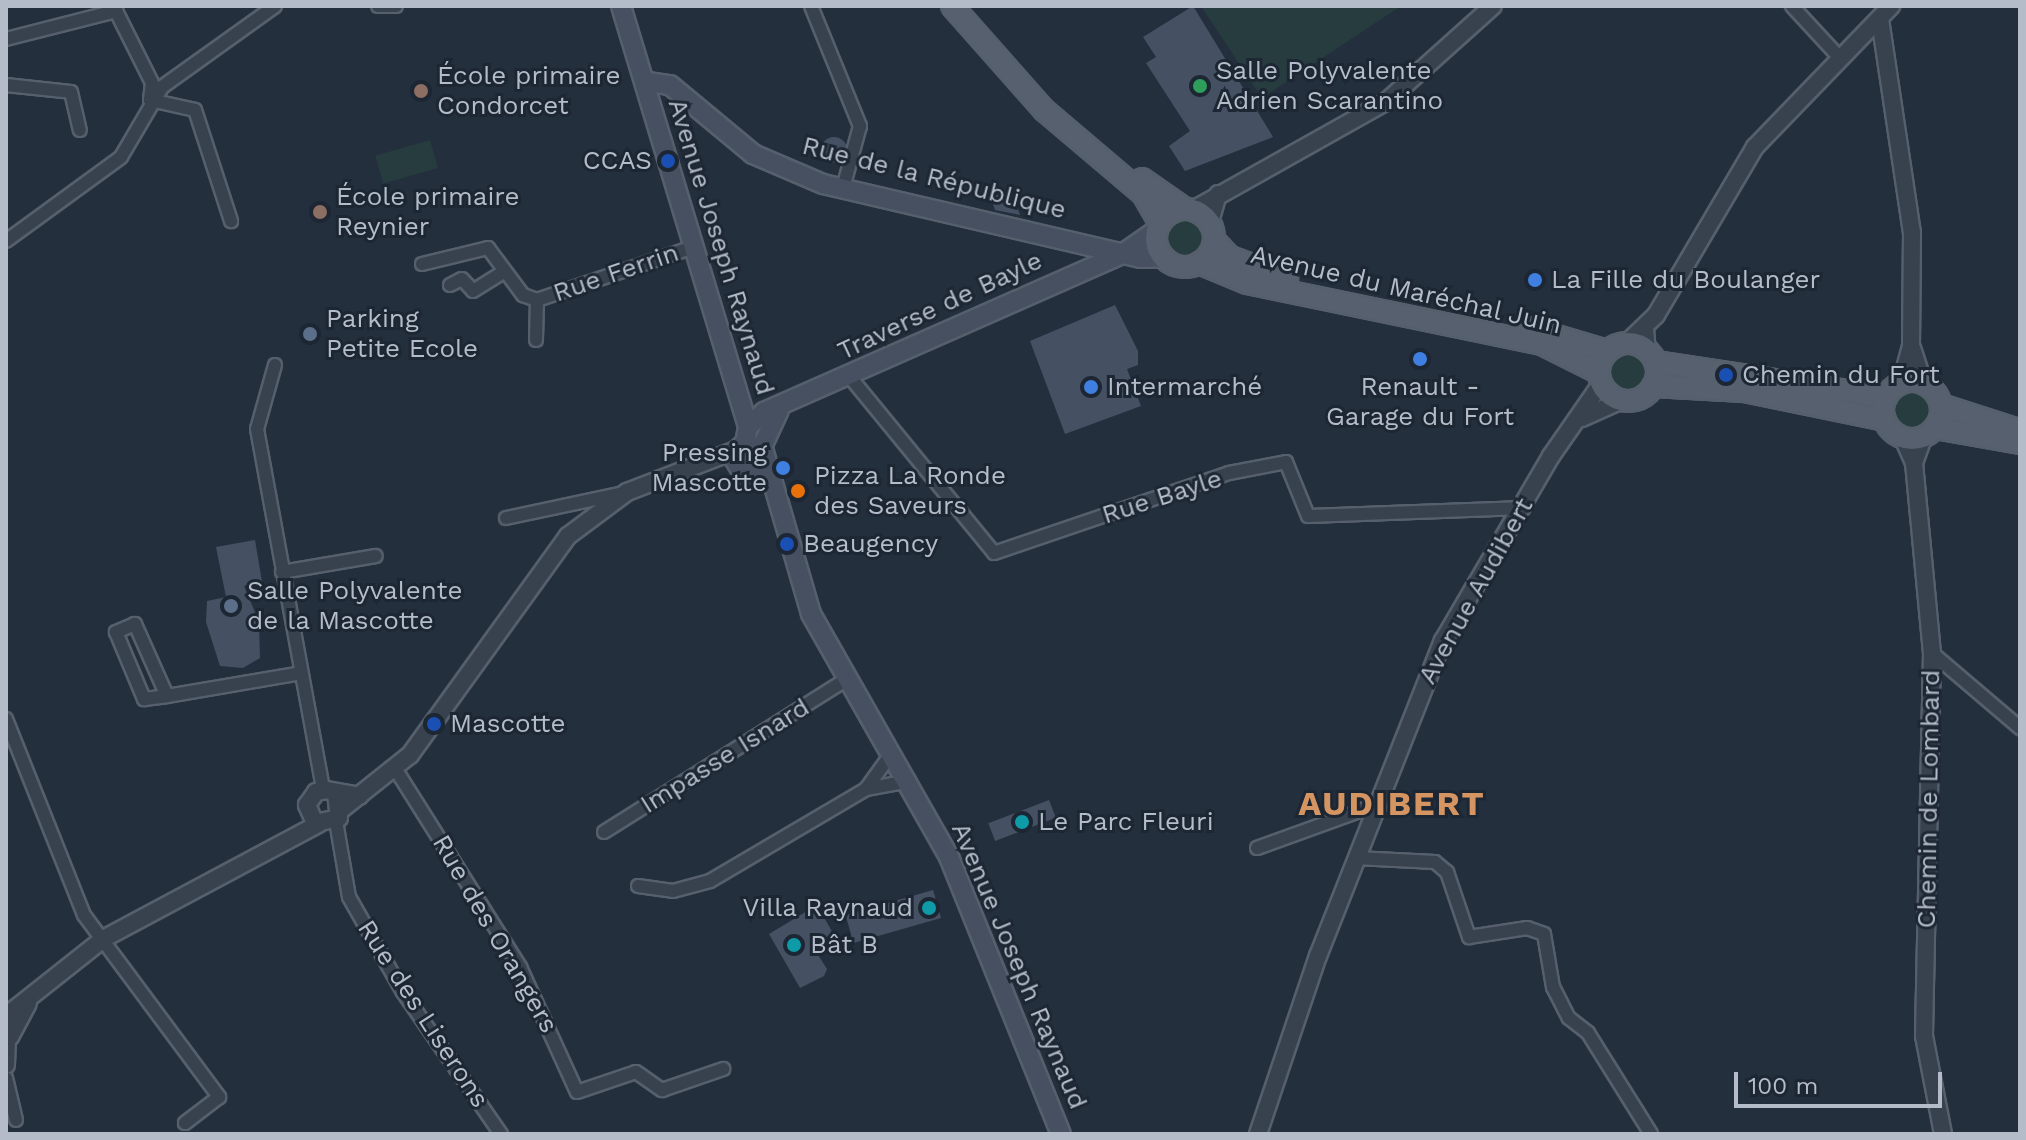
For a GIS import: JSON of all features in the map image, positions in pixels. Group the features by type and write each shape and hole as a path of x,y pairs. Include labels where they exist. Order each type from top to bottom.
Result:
{"main road":[{"path":"621,6 648,82"},
{"path":"952,6 1044,110 1143,194 1159,226 1164,257"},
{"name":"Avenue du Maréchal Juin","path":"967,6 1059,109 1200,220 1257,270 1607,351"},
{"name":"Rue de la République","path":"648,82 670,85 753,154 843,188 1124,253"},
{"name":"Avenue Joseph Raynaud","path":"648,82 751,447 811,614 845,680 909,781 991,953 1061,1134"},
{"path":"1159,226 1200,220 1199,263"},
{"name":"Traverse de Bayle","path":"751,447 779,410 1009,299 1124,253 1159,226"},
{"name":"Traverse de Bayle","path":"1124,253 1164,257"},
{"name":"Avenue du Maréchal Juin","path":"1164,257 1183,267 1199,263 1247,283 1542,344 1600,378"},
{"path":"1644,346 1653,386"},
{"path":"2020,429 1941,405 1924,384 1894,390 1644,346 1607,351 1600,378 1622,400 1640,399 1653,386 1744,391 1885,420 1920,434 2020,443"},
{"path":"1885,420 1894,390"},
{"path":"1920,434 1941,405"},
{"path":"744,475 751,447"},
{"path":"744,475 751,447"},
{"name":"Avenue Joseph Raynaud","path":"744,475 778,519"}],"street":[{"path":"378,8 396,6"},
{"path":"811,6 860,126 843,188"},
{"path":"1200,220 1218,194 1387,101 1493,6"},
{"path":"1792,6 1840,58"},
{"path":"150,100 280,8"},
{"path":"6,39 115,9 152,83 139,133 121,157 6,241"},
{"path":"1644,346 1656,315 1755,147 1885,13"},
{"path":"1885,13 1912,232 1911,346 1924,384"},
{"path":"6,85 71,92 80,130"},
{"path":"150,100 195,110 231,221"},
{"name":"Rue Ferrin","path":"537,300 694,247"},
{"name":"Rue Ferrin","path":"422,264 488,248 503,272 537,300"},
{"path":"450,285 462,279 473,291 503,272"},
{"name":"Rue Ferrin","path":"536,340 537,300"},
{"path":"1894,390 1911,346"},
{"path":"275,365 257,429 326,810"},
{"name":"Rue Bayle","path":"850,377 994,553 1229,473 1286,462 1308,516 1524,508"},
{"name":"Avenue Audibert","path":"1258,1134 1356,858 1443,641 1524,508 1551,456 1582,418 1600,378"},
{"name":"Avenue Audibert","path":"1582,418 1622,400"},
{"name":"Chemin de Lombard","path":"1920,434 1914,463 1932,653 1924,1036 1943,1134"},
{"path":"506,518 627,492 751,447"},
{"path":"695,466 744,475"},
{"path":"6,1016 30,1001 103,939 295,831 326,810 359,796 396,770 552,554 627,492"},
{"path":"282,572 376,556"},
{"path":"167,696 135,624 116,632 144,699 167,696 301,673"},
{"path":"1932,653 2020,728"},
{"name":"Impasse Isnard","path":"604,832 845,680"},
{"path":"6,719 84,915 219,1097 185,1123"},
{"path":"866,789 892,753"},
{"name":"Rue des Orangers","path":"396,770 520,967 577,1092 636,1072 662,1090 723,1069"},
{"path":"638,886 673,891 710,881 866,789 909,781"},
{"path":"1257,848 1376,805"},
{"name":"Rue des Liserons","path":"326,810 349,897 382,956 501,1134"},
{"path":"1356,858 1435,862 1447,872 1469,937 1527,928 1544,934 1553,987 1569,1018 1588,1033 1651,1134"},
{"path":"6,1065 8,1032 30,1001"},
{"path":"6,1078 16,1120 23,1134"},
{"path":"6,1108 16,1120"}],"green space":[{"path":"1201,6 1401,6 1262,98"},
{"path":"430,140 438,168 383,184 375,156"},
{"path":"1186,210 1206,218 1214,238 1206,258 1186,266 1166,258 1158,238 1166,218"},
{"path":"1628,344 1648,352 1656,372 1648,392 1628,400 1608,392 1600,372 1608,352"},
{"path":"1912,382 1932,390 1940,410 1932,430 1912,438 1892,430 1884,410 1892,390"}],"building":[{"name":"Salle Polyvalente Adrien Scarantino","path":"1193,6 1273,137 1185,171 1169,146 1190,131 1146,63 1156,57 1143,37"},
{"path":"834,137 843,141 847,150 843,159 834,163 825,159 821,150 825,141"},
{"path":"1011,189 1020,215 995,210 991,198"},
{"name":"Intermarché","path":"1115,305 1138,351 1138,365 1127,369 1141,406 1065,434 1030,341"},
{"name":"Salle Polyvalente de la Mascotte","path":"255,540 262,582 244,586 259,622 260,658 243,668 220,666 206,622 207,601 226,597 216,547"},
{"name":"Le Parc Fleuri","path":"1049,800 1056,818 995,841 988,823"},
{"path":"933,890 941,918 854,943 846,915"},
{"name":"Bât B","path":"817,905 834,935 813,947 827,969 824,976 800,988 769,934"}],"place":[{"name":"Salle Polyvalente Adrien Scarantino","path":"1200,86"},
{"name":"École primaire Condorcet","path":"421,91"},
{"name":"CCAS","path":"668,161"},
{"name":"École primaire Reynier","path":"320,212"},
{"name":"La Fille du Boulanger","path":"1535,280"},
{"name":"Parking Petite Ecole","path":"310,334"},
{"name":"Renault - Garage du Fort","path":"1420,359"},
{"name":"Chemin du Fort","path":"1726,375"},
{"name":"Intermarché","path":"1091,387"},
{"name":"Pressing Mascotte","path":"783,468"},
{"name":"Pizza La Ronde des Saveurs","path":"798,491"},
{"name":"Beaugency","path":"787,544"},
{"name":"Salle Polyvalente de la Mascotte","path":"231,606"},
{"name":"Mascotte","path":"434,724"},
{"name":"Le Parc Fleuri","path":"1022,822"},
{"name":"Villa Raynaud","path":"929,908"},
{"name":"Bât B","path":"794,945"}],"district":[{"name":"AUDIBERT","path":"1392,804"}]}
